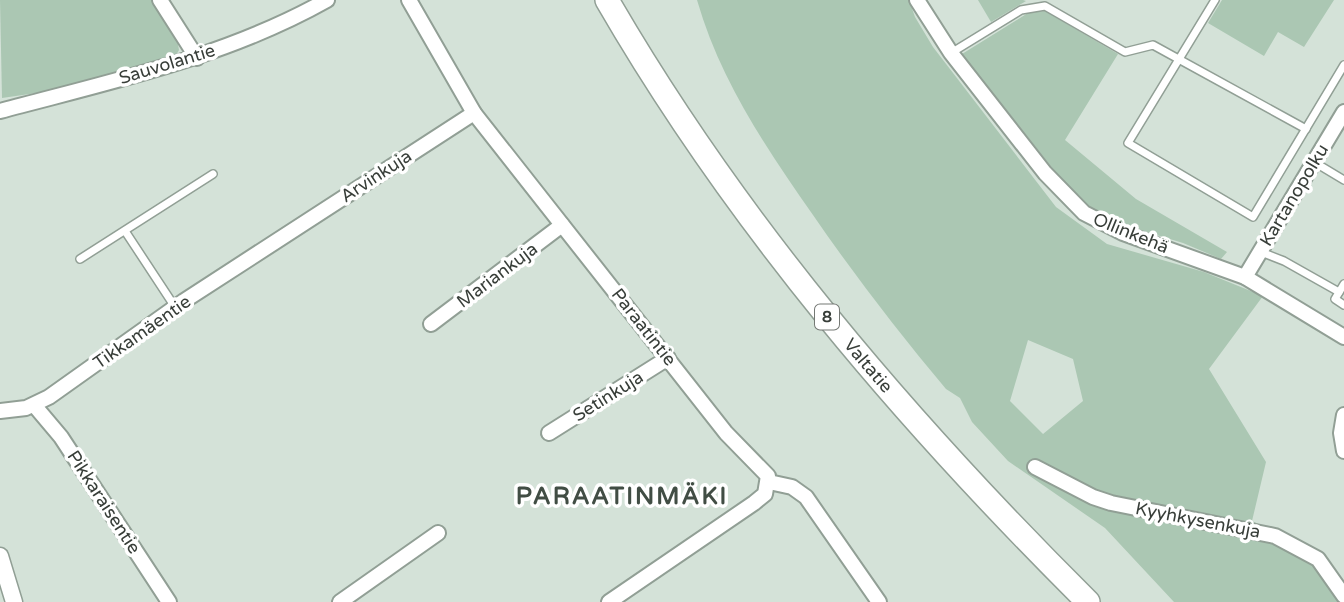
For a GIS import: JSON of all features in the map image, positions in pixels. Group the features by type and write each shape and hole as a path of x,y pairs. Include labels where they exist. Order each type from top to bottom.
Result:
{"highway":[{"name":"Valtatie","path":"607,0 712,163 832,323 976,487 1088,602"}],"street":[{"path":"160,0 197,58"},
{"name":"Sauvolantie","path":"0,111 197,58 258,36 327,0"},
{"name":"Paraatintie","path":"409,0 474,113 726,433 765,470 769,482"},
{"name":"Ollinkehä","path":"917,0 951,53 1045,173 1084,213 1123,233 1245,277 1344,337"},
{"name":"Kartanopolku","path":"1245,277 1313,162 1340,128 1344,112"},
{"name":"Arvinkuja","path":"278,239 474,113"},
{"name":"Mariankuja","path":"431,324 562,225"},
{"name":"Tikkamäentie","path":"0,411 34,405 278,239"},
{"name":"Setinkuja","path":"549,433 668,358"},
{"name":"Pikkaraisentie","path":"34,405 61,437 169,602"},
{"path":"1344,415 1341,433 1344,451"},
{"name":"Kyyhkysenkuja","path":"1035,467 1111,503 1275,536 1318,559 1344,596"},
{"path":"609,602 754,503 765,494 769,482 792,487 806,497 879,602"},
{"path":"340,602 438,533"},
{"path":"0,556 14,602"}],"lane":[{"path":"1215,0 1128,143 1253,217 1344,65"},
{"path":"951,53 1021,10 1040,4 1125,52 1153,45 1306,129"},
{"path":"1313,162 1344,180"},
{"path":"80,259 213,174"},
{"path":"125,231 175,307"},
{"path":"1260,251 1284,261 1339,292"},
{"path":"1344,284 1335,299 1344,305"}],"green space":[{"path":"0,0 153,0 177,39 179,50 175,57 64,89 2,98"},
{"path":"697,0 909,0 915,17 933,47 1056,207 1107,244 1204,272 1263,296 1209,369 1266,462 1252,521 1290,538 1344,602 1174,602 1105,528 1008,461 972,422 960,398 946,389 911,347 829,238 746,112 731,86","holes":["1028,340 1073,359 1083,401 1043,434 1010,401"]},
{"path":"978,0 1023,0 1026,1 991,22"},
{"path":"1222,0 1334,0 1304,47 1278,32 1264,56 1208,23"},
{"path":"1045,11 1118,54 1065,140 1136,199 1227,252 1221,259 1183,243 1107,220 1079,202 962,54 1028,13"}],"district":[{"name":"PARAATINMÄKI","path":"622,496"}]}
